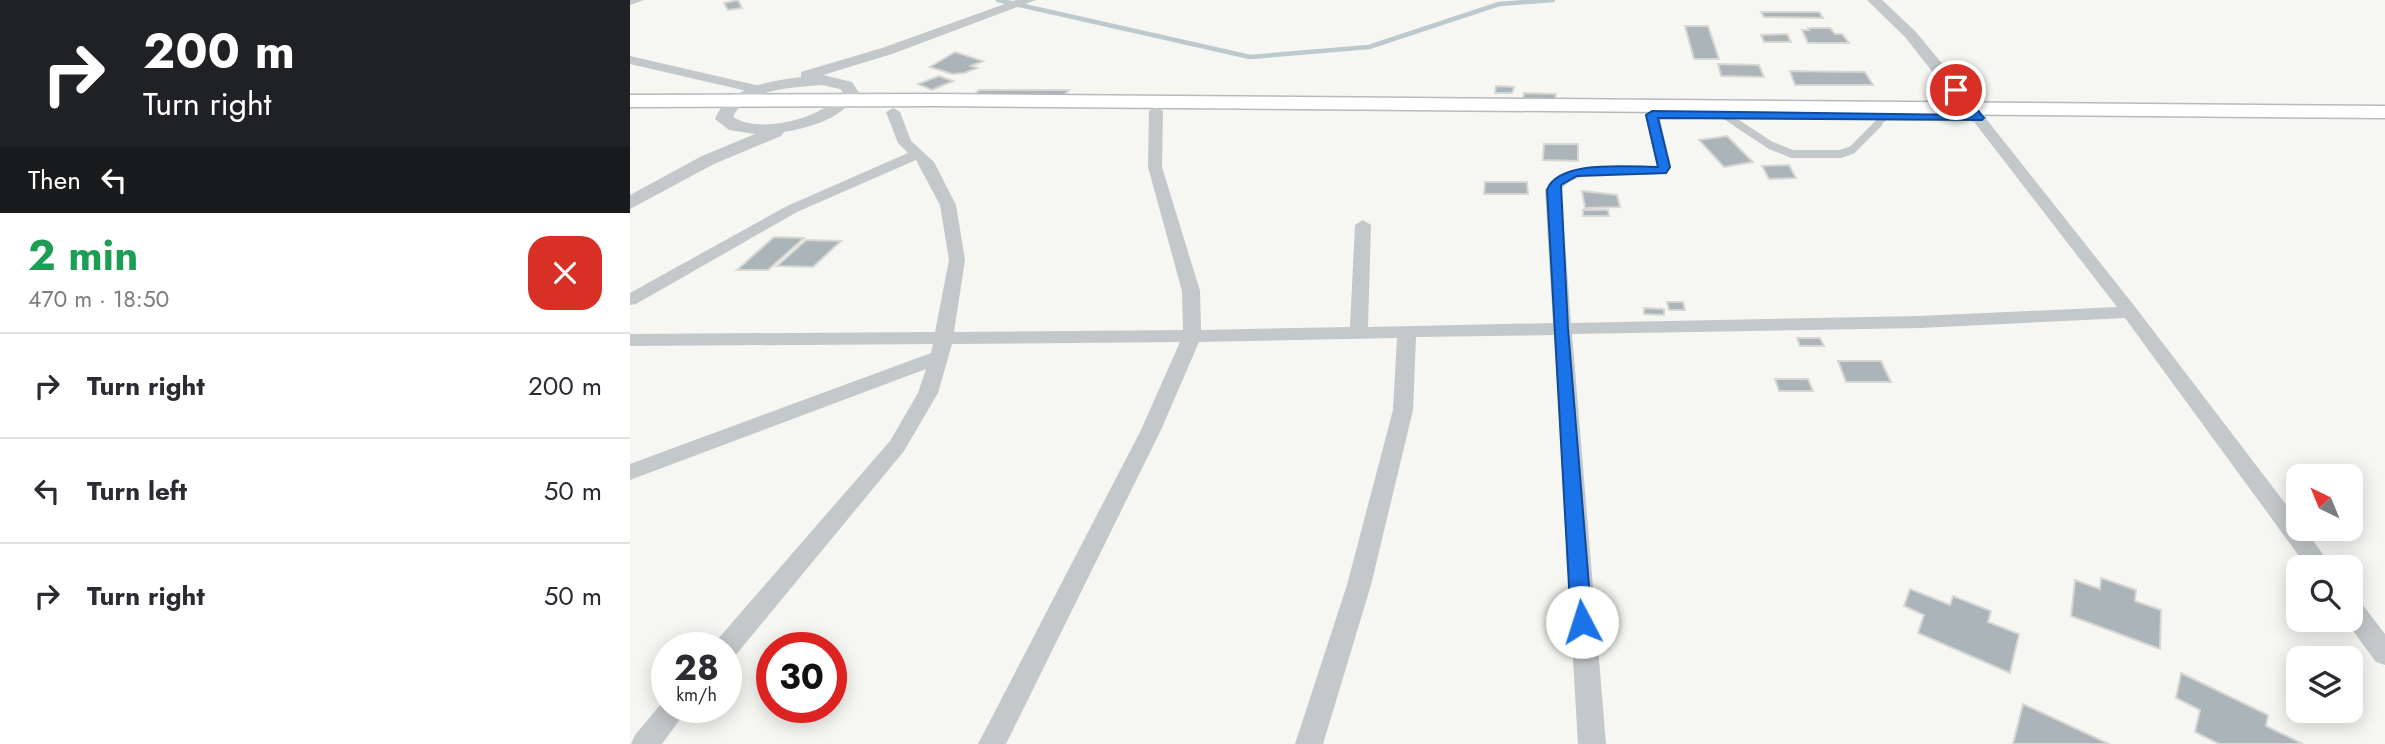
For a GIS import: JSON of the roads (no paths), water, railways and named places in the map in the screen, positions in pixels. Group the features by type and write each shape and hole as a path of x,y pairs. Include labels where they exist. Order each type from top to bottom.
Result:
{"main road":[{"path":"841,99 893,112 1156,111 1885,117 1974,113 2385,112"},
{"path":"630,112 733,112 841,99 1974,113 2385,122"},
{"path":"630,101 733,112"}],"street":[{"path":"630,2 639,0"},
{"path":"708,160 733,112 760,90 887,51 1029,0"},
{"path":"1874,0 1910,34 1974,113 2130,312 2311,555"},
{"path":"630,203 708,160 792,125 841,99 859,69 887,51"},
{"path":"630,60 760,90"},
{"path":"785,84 822,80 841,99"},
{"path":"992,744 1151,430 1192,336 1191,291 1155,167 1153,147 1156,111"},
{"path":"733,112 752,129 792,125"},
{"path":"740,632 897,446 928,393 943,347 957,260 948,205 927,162 905,143 893,112"},
{"path":"1592,744 1560,328 1553,190 1555,183 1575,173 1662,170 1664,167 1652,115"},
{"path":"630,300 792,209 918,154"},
{"path":"1359,331 1363,225"},
{"path":"630,340 943,347 1359,331 1920,322 2130,312"},
{"path":"1309,744 1359,584 1403,410 1408,332"},
{"path":"630,472 943,347"},
{"path":"2363,624 2385,654"},
{"path":"645,744 663,723"}],"lane":[{"path":"1723,116 1770,145 1793,154 1840,154 1852,150 1885,117"}],"waterway":[{"path":"998,0 1250,57 1369,47 1499,4 1553,0"}]}
